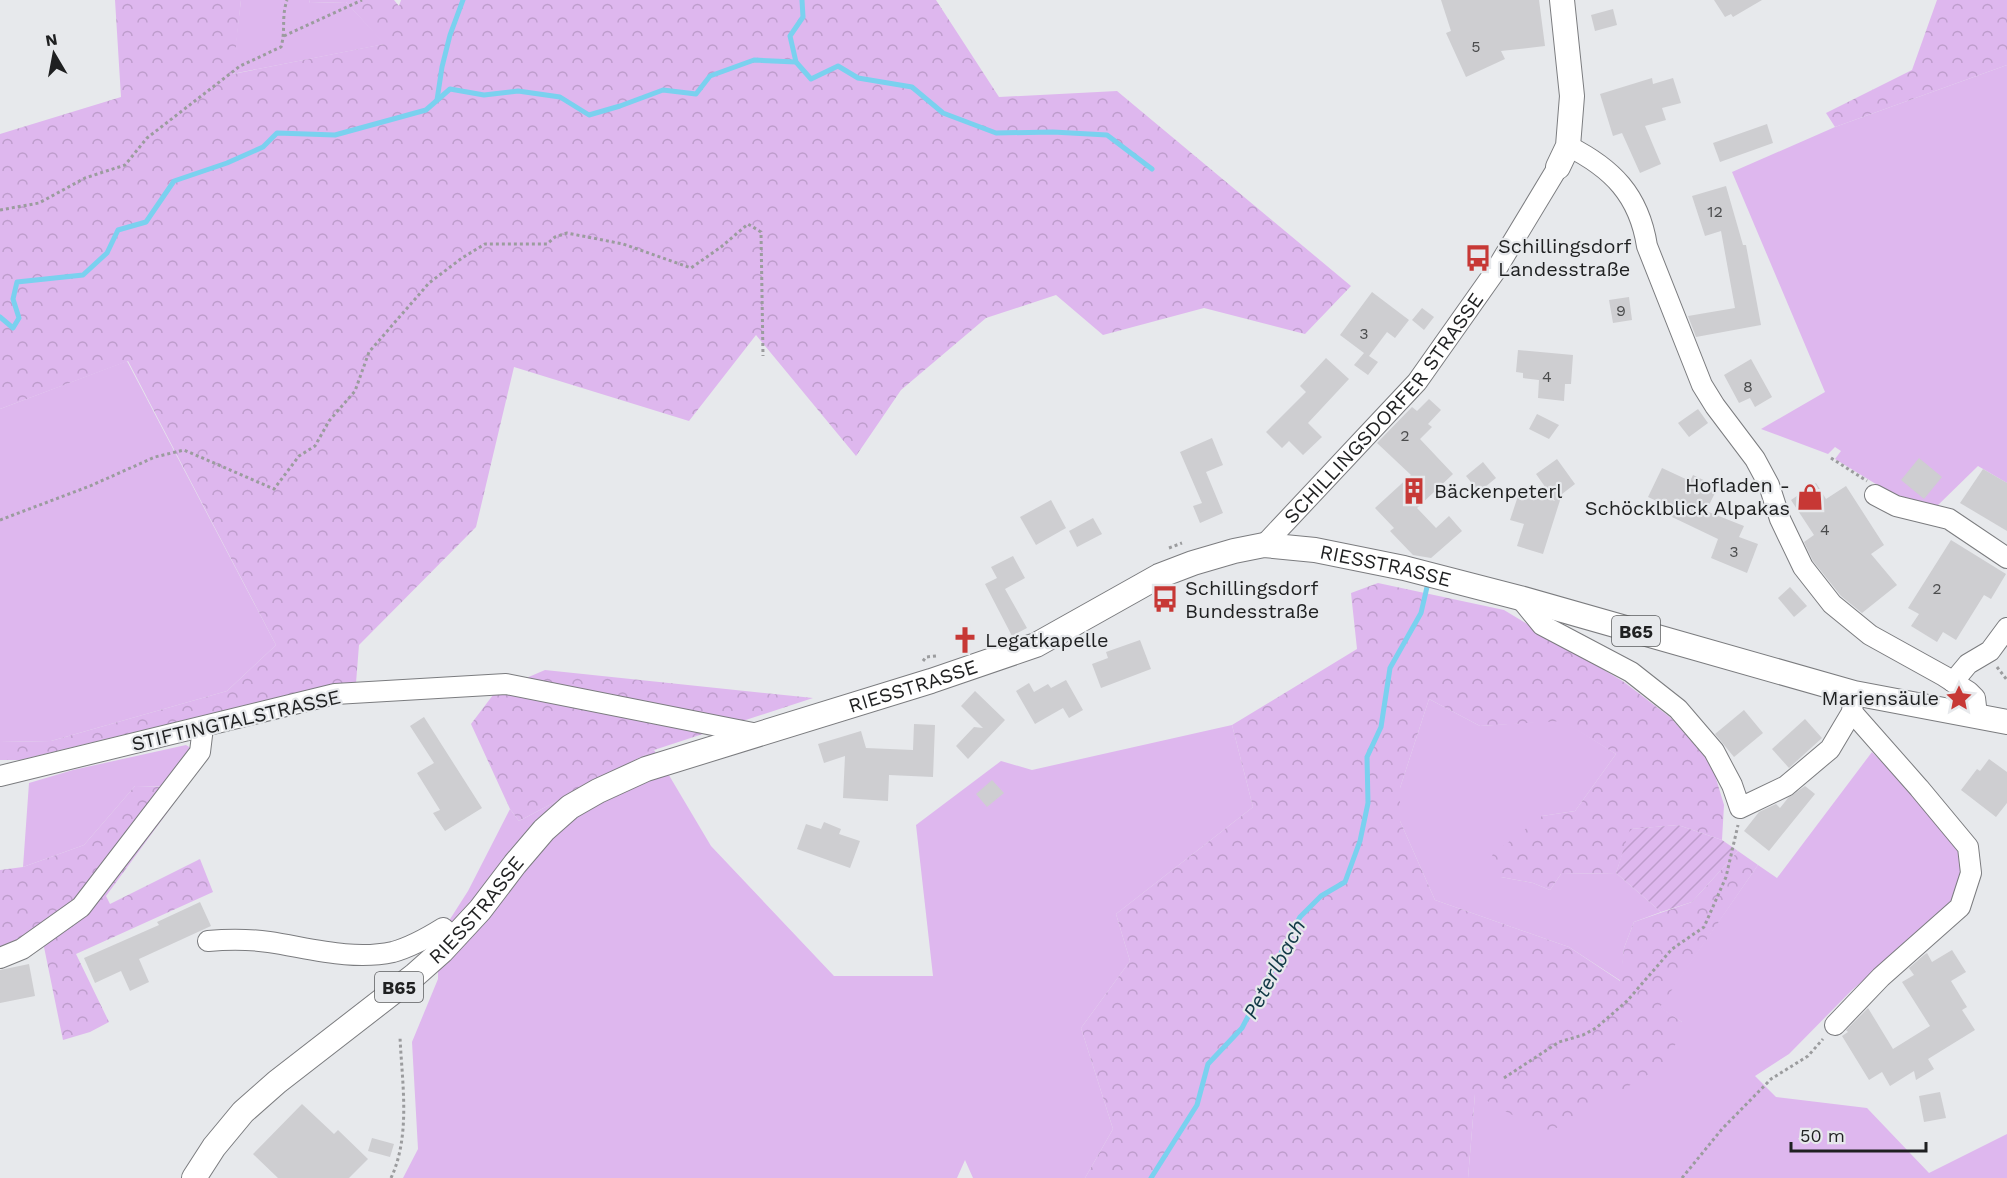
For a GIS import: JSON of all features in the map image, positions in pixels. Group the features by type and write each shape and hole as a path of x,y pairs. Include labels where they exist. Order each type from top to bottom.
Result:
{"main road":[{"name":"SCHILLINGSDORFER STRASSE","path":"1562,0 1572,96 1563,156"},
{"name":"RIESSTRASSE","path":"194,1178 214,1147 243,1112 277,1082 415,975 480,910 514,864 544,830 570,807 646,769 1005,657 1065,630 1159,576 1193,563 1264,545 1315,550 1404,568 1520,598 1853,702 1900,703 2007,722"}],"street":[{"name":"SCHILLINGSDORFER STRASSE","path":"1264,545 1417,382 1494,273 1563,156"},
{"path":"1563,156 1591,157 1618,180 1631,202 1644,228 1647,246 1702,385 1755,459 1769,485 1780,519 1803,567 1832,604 1869,635 1953,682 1975,698 1977,715"},
{"path":"1875,495 1896,506 1948,519 2007,558"},
{"path":"1520,598 1542,625 1631,672 1678,709 1714,751 1732,785 1740,808 1786,786 1830,749 1853,702 1968,847 1971,873 1960,907 1881,977 1835,1025"},
{"path":"1953,682 1968,664 1990,651 2007,628"},
{"name":"STIFTINGTALSTRASSE","path":"0,776 335,693 506,684 758,734"},
{"path":"0,958 22,949 81,907 200,752 203,727"},
{"path":"208,941 236,939 344,954 369,954 410,947 443,928 454,938"}],"path":[{"path":"0,210 39,203 85,178 125,165 147,138 240,66 281,47 284,36 283,13 287,0"},
{"path":"284,36 362,0"},
{"path":"0,520 90,486 155,456 184,450 274,489 299,456 315,446 329,421 355,391 369,352 429,283 485,244 547,244 555,237 567,234 623,244 691,268 748,224 761,232 764,356"},
{"path":"1832,459 1857,474"},
{"path":"1166,550 1185,542"},
{"path":"919,665 926,657 938,656"},
{"path":"1504,1078 1559,1042 1583,1035 1596,1028 1627,1001 1672,949 1704,927 1726,877 1737,832 1740,808"},
{"path":"1682,1178 1722,1129 1771,1079 1808,1056 1835,1025"},
{"path":"391,1178 398,1164 404,1122 400,1037"}],"green space":[{"path":"115,0 241,0 233,74 384,44 346,2 310,3 309,0 394,0 399,6 401,0 936,0 999,97 1117,91 1351,286 1305,334 1204,308 1103,335 1056,295 986,318 901,390 856,456 756,335 689,421 514,367 476,527 359,645 356,683 303,691 20,760 0,760 0,742 51,741 227,691 276,645 128,361 0,409 0,134 121,97"},
{"path":"241,0 346,2 385,44 232,74"},
{"path":"1937,0 2007,0 2007,65 1835,127 1826,113 1912,70"},
{"path":"2007,65 2007,483 1978,466 1935,508 1902,500 1835,459 1841,451 1835,447 1828,454 1761,429 1825,392 1732,172 1835,127"},
{"path":"127,361 276,645 227,691 51,741 0,742 0,409"},
{"path":"1378,583 1504,610 1624,682 1671,718 1712,765 1724,805 1722,840 1678,825 1631,829 1616,873 1561,874 1550,890 1533,883 1501,877 1492,855 1542,816 1575,811 1616,754 1562,721 1480,726 1429,699 1400,788 1400,821 1435,900 1569,947 1620,981 1624,948 1634,922 1692,902 1738,851 1758,865 1660,1007 1682,1022 1670,1062 1546,1134 1475,1094 1468,1178 1085,1178 1113,1129 1081,1028 1130,961 1116,914 1253,807 1232,725 1357,649 1351,593"},
{"path":"545,670 813,698 654,750 519,821 510,809 471,724 496,691"},
{"path":"1429,699 1480,726 1562,720 1616,754 1575,811 1542,816 1501,877 1533,883 1550,890 1561,874 1616,873 1661,912 1634,922 1624,948 1621,981 1569,947 1435,900 1400,821 1400,788"},
{"path":"1232,725 1253,807 1116,914 1130,961 1081,1028 1113,1129 1085,1178 973,1178 965,1160 957,1178 403,1178 418,1149 412,1042 438,979 438,938 468,891 510,809 519,821 654,750 711,846 834,976 933,976 916,825 1001,761 1032,770"},
{"path":"186,745 194,750 169,786 135,786 84,845 23,867 29,783 73,770"},
{"path":"1872,752 1919,800 1957,849 1964,874 1951,903 1925,929 1852,990 1789,1054 1755,1076 1776,1097 1867,1108 1929,1173 2007,1134 2007,1178 1468,1178 1475,1094 1682,1022 1659,1007 1758,865 1777,878"},
{"path":"135,786 186,787 106,896 110,904 200,859 213,892 76,954 109,1022 90,1032 63,1040 44,947 0,952 0,870 23,867 84,845"},
{"path":"1678,825 1722,840 1738,851 1692,902 1661,912 1616,873 1630,829"}],"building":[{"path":"1441,0 1539,0 1545,46 1501,51 1505,59 1466,77 1446,33 1451,31"},
{"path":"1714,0 1762,0 1733,17 1731,14 1725,17"},
{"path":"1613,9 1617,25 1595,31 1591,15"},
{"path":"1652,78 1653,84 1673,78 1681,103 1662,108 1666,120 1645,126 1661,164 1640,173 1622,133 1613,136 1600,94"},
{"path":"1767,124 1773,143 1720,162 1713,143"},
{"path":"1726,186 1743,245 1746,245 1761,325 1696,337 1688,316 1735,308 1721,231 1705,236 1692,196"},
{"path":"1372,292 1409,320 1395,338 1387,332 1369,356 1378,362 1368,375 1354,365 1364,353 1340,335"},
{"path":"1629,297 1632,320 1613,323 1609,300"},
{"path":"1422,308 1434,317 1424,330 1412,320"},
{"path":"1518,350 1573,355 1571,384 1565,384 1564,401 1538,398 1539,380 1523,378 1523,373 1516,372"},
{"path":"1326,358 1349,379 1308,423 1322,437 1303,455 1289,441 1282,448 1266,432 1306,392 1300,386"},
{"path":"1751,359 1772,397 1755,407 1750,398 1739,403 1724,375"},
{"name":"Bäckenpeterl","path":"1429,399 1441,410 1428,424 1432,427 1420,439 1453,474 1417,508 1436,528 1449,516 1462,531 1431,558 1413,555 1390,531 1394,528 1375,508 1411,475 1377,443 1412,407 1417,411"},
{"path":"1698,409 1708,423 1689,437 1678,423"},
{"path":"1537,414 1559,425 1549,439 1529,429"},
{"path":"1212,438 1223,465 1206,472 1223,513 1200,523 1193,506 1202,503 1180,452"},
{"path":"1919,458 1942,477 1924,499 1901,480"},
{"path":"1557,459 1575,484 1562,494 1543,554 1517,546 1524,524 1510,520 1520,490 1555,501 1536,474"},
{"path":"1483,462 1496,478 1479,492 1466,476"},
{"path":"1662,468 1690,481 1693,475 1718,487 1706,511 1744,526 1739,537 1758,544 1747,573 1711,558 1718,539 1672,517 1676,510 1648,497"},
{"path":"1983,469 2007,483 2007,531 1960,503"},
{"path":"1816,483 1826,499 1846,486 1884,545 1871,554 1897,585 1862,613 1841,596 1813,561 1804,542 1814,535 1791,500"},
{"path":"1051,500 1066,528 1036,545 1020,517"},
{"path":"1093,518 1102,534 1077,547 1069,531"},
{"path":"1951,540 2006,574 1991,599 1984,595 1956,640 1943,632 1937,642 1911,626 1919,614 1908,608"},
{"path":"1013,556 1025,578 1005,589 1027,628 1012,636 985,584 997,578 991,567"},
{"path":"1790,587 1807,606 1794,617 1778,598"},
{"path":"1140,640 1151,669 1101,688 1092,664 1108,658 1106,652"},
{"path":"1066,680 1083,710 1069,718 1063,708 1035,724 1016,691 1029,683 1034,692 1048,684 1051,688"},
{"path":"975,691 1005,720 968,759 956,746 974,727 983,728 961,706"},
{"path":"1744,710 1763,733 1734,757 1715,734"},
{"path":"424,717 482,808 445,831 433,813 440,810 417,773 434,763 410,726"},
{"path":"1805,719 1822,738 1789,768 1772,749"},
{"path":"914,724 935,725 933,777 889,775 888,801 843,798 845,756 824,763 818,744 861,731 866,748 913,750"},
{"path":"1989,759 2007,772 2007,803 1996,817 1961,790 1977,769 1980,771"},
{"path":"992,780 1004,793 987,807 976,794"},
{"path":"1805,786 1815,794 1769,851 1744,831 1759,812 1776,804 1780,808 1788,798"},
{"path":"824,822 841,829 839,834 860,841 850,868 797,849 806,824 821,829"},
{"path":"200,902 211,926 139,959 149,982 130,991 121,971 95,983 84,958 159,925 157,922"},
{"path":"1952,950 1966,972 1951,981 1967,1007 1962,1010 1975,1030 1928,1059 1934,1069 1916,1080 1914,1071 1890,1086 1882,1072 1869,1080 1842,1036 1868,1008 1893,1049 1930,1026 1902,982 1914,975 1909,968 1927,953 1932,962"},
{"path":"29,964 35,996 0,1003 0,970"},
{"path":"1940,1092 1946,1118 1924,1122 1919,1096"},
{"path":"302,1104 334,1134 338,1130 368,1159 349,1178 278,1178 253,1154"},
{"path":"372,1138 394,1144 390,1157 368,1151"}],"waterway":[{"path":"437,100 450,35 463,0"},
{"path":"802,0 803,17 790,36 796,62 811,79 838,66 858,78 912,87 943,113 996,133 1053,132 1107,135 1152,169"},
{"path":"0,317 13,328 19,318 13,299 17,282 83,275 107,253 118,230 146,222 174,181 227,163 263,147 277,133 335,135 426,110 450,89 484,95 518,91 560,97 589,115 663,90 696,94 710,76 754,60 796,62"},
{"name":"Peterlbach","path":"1151,1178 1197,1105 1208,1064 1242,1028 1300,917 1321,896 1345,882 1360,841 1368,803 1367,757 1381,727 1390,668 1421,613 1427,587"}],"place":[{"name":"Schillingsdorf Landesstraße","path":"1478,258"},
{"name":"Bäckenpeterl","path":"1414,491"},
{"name":"Hofladen - Schöcklblick Alpakas","path":"1810,497"},
{"name":"Schillingsdorf Bundesstraße","path":"1165,599"},
{"name":"Legatkapelle","path":"965,640"},
{"name":"Mariensäule","path":"1959,698"}]}
